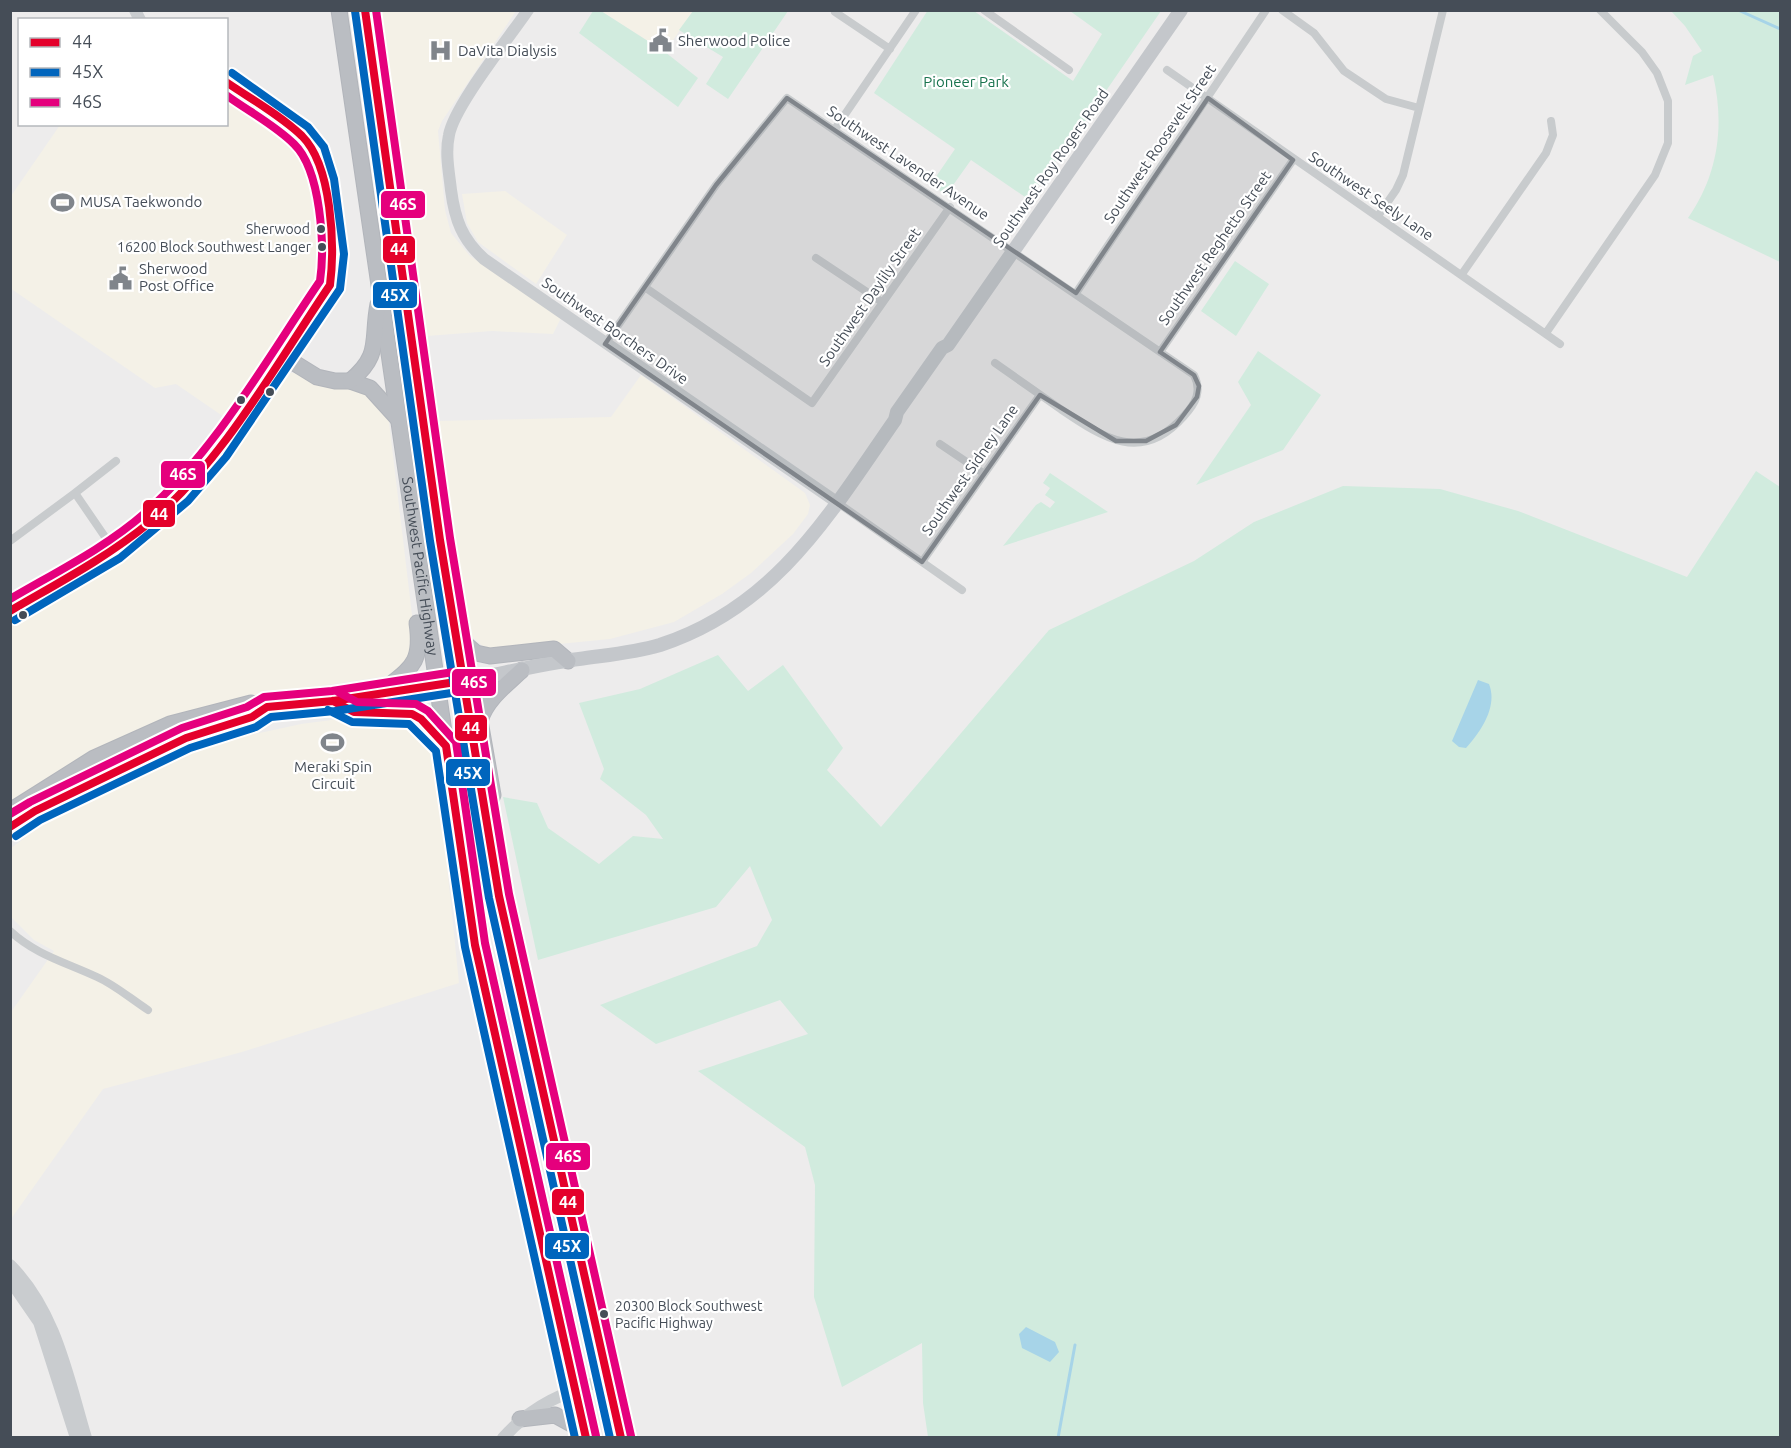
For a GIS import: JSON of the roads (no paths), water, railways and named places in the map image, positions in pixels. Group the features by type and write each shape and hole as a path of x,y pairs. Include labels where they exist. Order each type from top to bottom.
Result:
{"highway":[{"name":"Southwest Pacific Highway","path":"339,10 474,945 585,1434"},
{"name":"Southwest Pacific Highway","path":"364,10 455,635 484,816 501,907 621,1437"},
{"path":"350,381 366,367 372,356 373,330 381,294"},
{"path":"283,356 317,377 335,381 350,381 374,391 399,420"},
{"path":"380,693 414,663 419,652 408,554 416,542"},
{"path":"455,635 476,652 490,657 554,649 568,661"},
{"path":"484,816 493,795 482,737 482,714 493,699 522,670"},
{"path":"10,811 94,758 163,727 251,703 267,707 333,701 462,681"},
{"path":"333,701 354,712 412,714 421,719 446,746"},
{"path":"10,827 35,811 98,779 186,738 252,717 267,707"},
{"path":"98,779 111,764 151,742 163,727"},
{"path":"520,1419 555,1415 585,1434"}],"main road":[{"name":"Southwest Roy Rogers Road","path":"462,681 641,650 676,639 714,622 739,607 779,574 802,550 895,420 904,416 947,354 948,345 1181,10"}],"street":[{"name":"Southwest Borchers Drive","path":"528,10 451,126 447,154 455,215 467,243 484,259 605,344 962,590"},
{"path":"835,129 916,10"},
{"path":"984,10 1069,70"},
{"name":"Southwest Roosevelt Street","path":"1076,293 1266,10"},
{"path":"1282,10 1314,33 1344,71 1380,96 1419,108"},
{"path":"1378,216 1400,182 1443,10"},
{"path":"1546,333 1655,175 1668,143 1669,108 1657,73 1647,57 1600,10"},
{"path":"835,12 890,49"},
{"name":"Southwest Seely Lane","path":"1167,70 1560,344"},
{"path":"10,611 114,550 162,512 193,481 323,298 334,272 334,255 324,181 317,158 305,138 228,83"},
{"name":"Southwest Lavender Avenue","path":"645,288 716,185 787,98 1160,351 1194,375 1199,386 1197,397 1188,412 1162,435 1131,443 1105,437 995,363"},
{"path":"1462,274 1546,153 1553,135 1551,121"},
{"name":"Southwest Reghetto Street","path":"1160,351 1293,160"},
{"name":"Southwest Daylily Street","path":"645,288 812,403 950,207"},
{"path":"816,258 882,302"},
{"path":"605,344 645,288"},
{"name":"Southwest Sidney Lane","path":"922,562 1040,395"},
{"path":"940,444 983,473"},
{"path":"10,541 116,461"},
{"path":"75,493 114,550"},
{"path":"10,931 24,944 41,954 100,978 148,1010"},
{"path":"10,1265 27,1283 46,1314 86,1437"},
{"path":"10,1280 39,1322 76,1437"},
{"path":"503,1437 520,1419 546,1402 575,1389 608,1379"}],"water":[{"path":"1478,680 1489,684 1490,710 1472,742 1466,748 1459,747 1452,741"},
{"path":"1026,1327 1055,1342 1059,1352 1050,1362 1022,1348 1019,1334"}],"waterway":[{"path":"1738,10 1780,29"},
{"path":"1058,1438 1075,1345"}],"place":[{"name":"Sherwood Police","path":"660,41"},
{"name":"DaVita Dialysis","path":"440,51"},
{"name":"MUSA Taekwondo","path":"62,202"},
{"name":"Sherwood","path":"321,229"},
{"name":"16200 Block Southwest Langer","path":"322,247"},
{"name":"Sherwood Post Office","path":"121,278"},
{"name":"Meraki Spin Circuit","path":"333,743"},
{"name":"20300 Block Southwest Pacific Highway","path":"604,1314"}],"park label":[{"name":"Pioneer Park","path":"966,82"}]}
